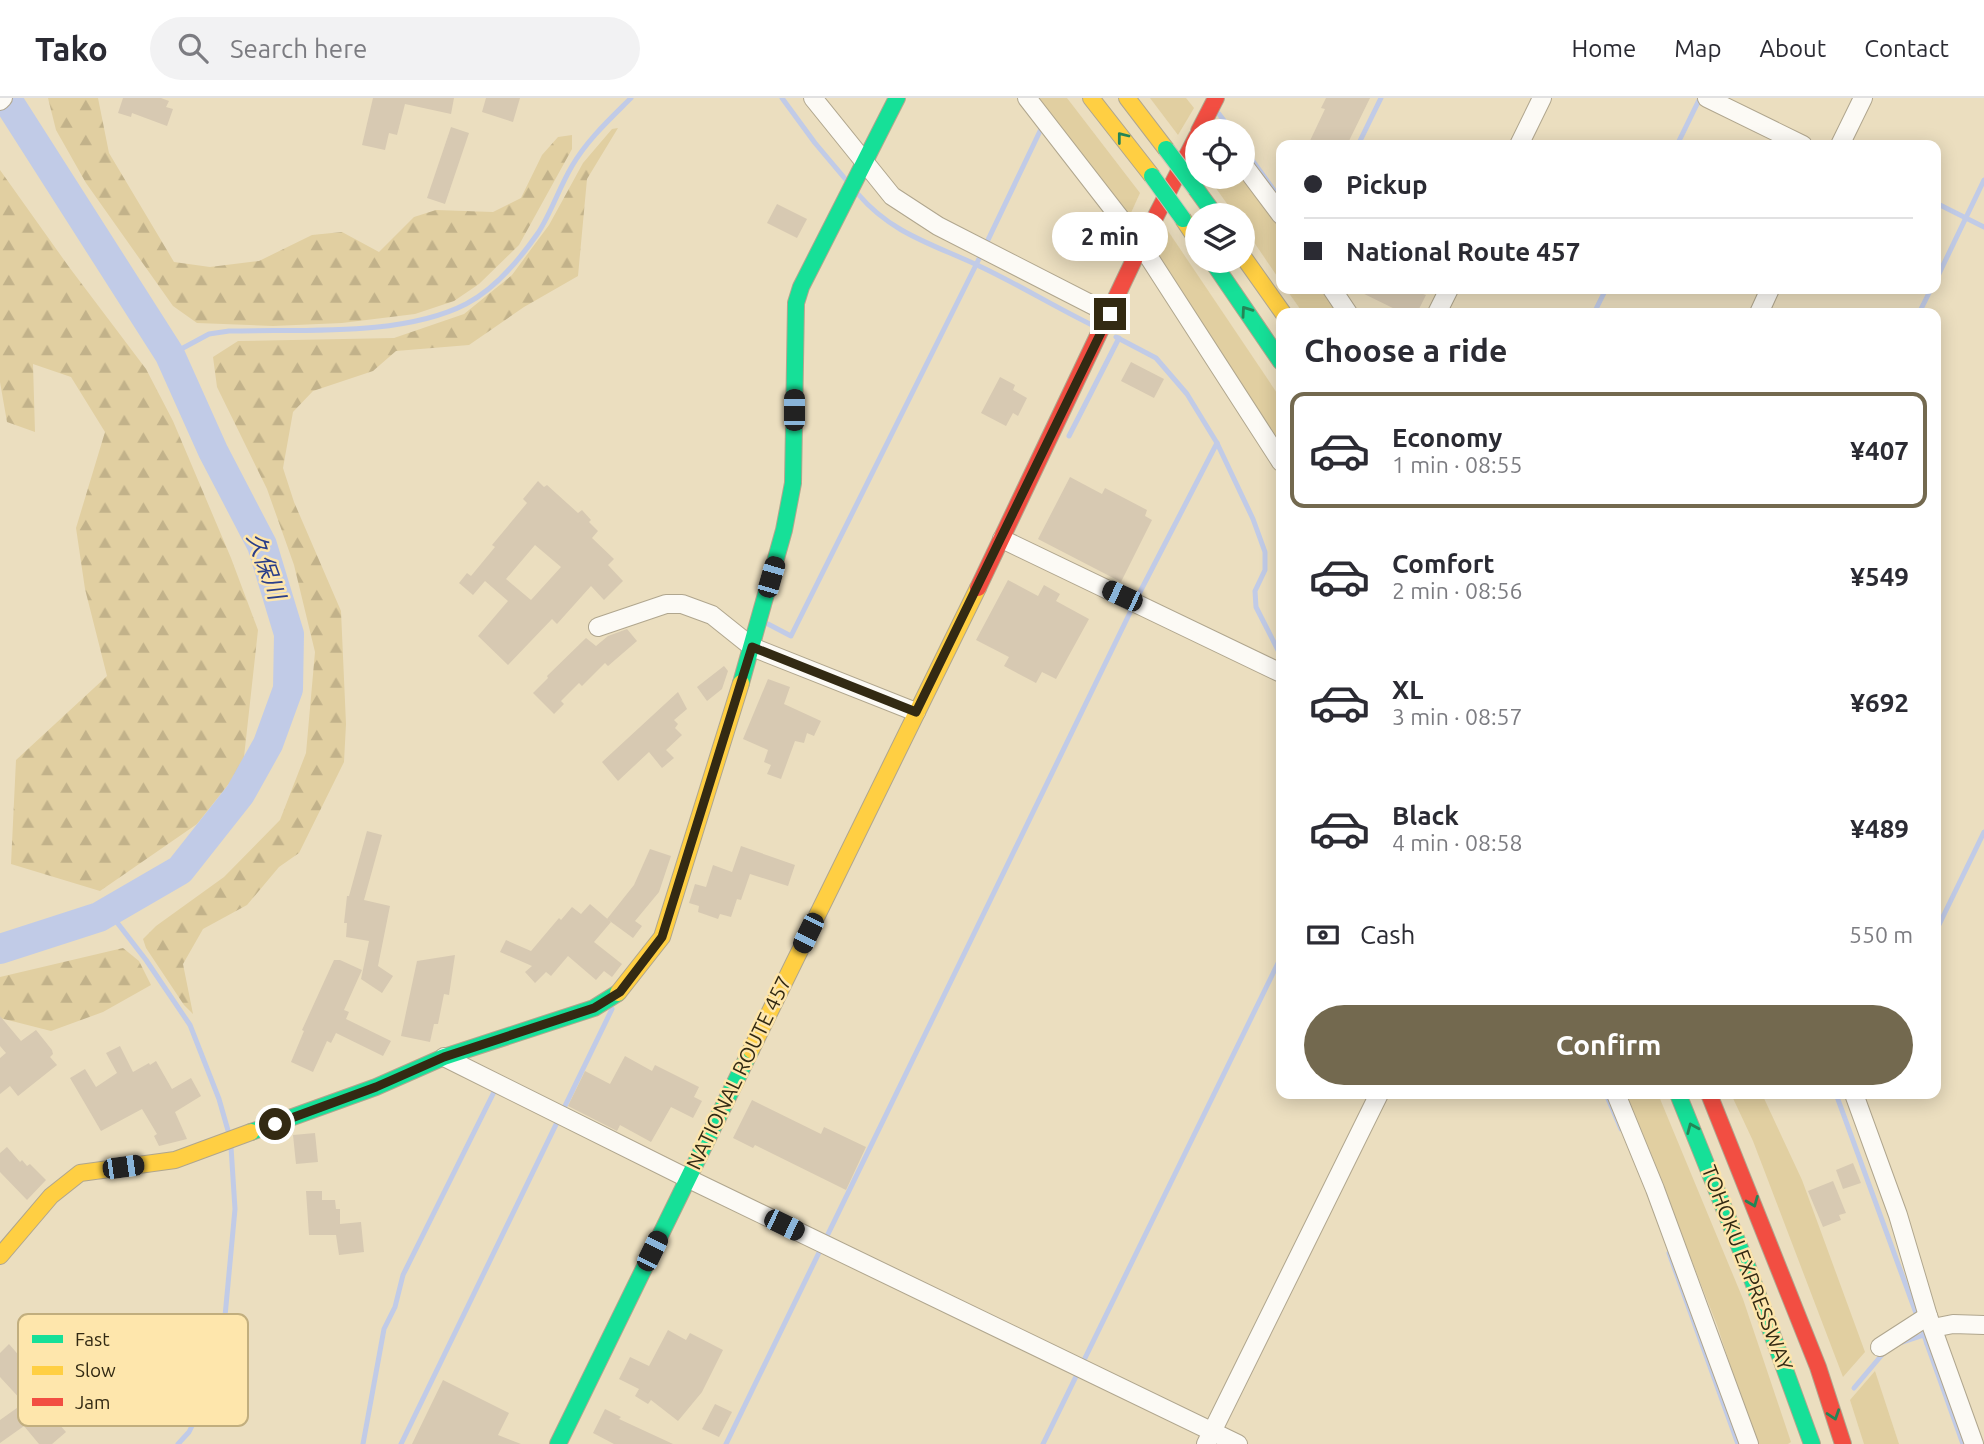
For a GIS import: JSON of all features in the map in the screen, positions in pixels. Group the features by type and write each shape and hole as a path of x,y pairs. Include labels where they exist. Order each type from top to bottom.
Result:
{"main road":[{"path":"0,1256 51,1196 80,1173 174,1160 376,1087 444,1057 594,1008 620,992 639,970 662,937 752,647 784,530 793,482 796,303 801,287 897,98"},
{"path":"1091,98 1185,222"},
{"path":"1127,98 1206,203"},
{"name":"NATIONAL ROUTE 457","path":"1206,119 1216,98"},
{"name":"NATIONAL ROUTE 457","path":"558,1444 1002,539 1141,245 1185,159"},
{"path":"1220,273 1276,355"},
{"path":"1255,273 1279,308"},
{"name":"TOHOKU EXPRESSWAY","path":"1680,1099 1728,1212 1812,1444"},
{"name":"TOHOKU EXPRESSWAY","path":"1711,1099 1818,1367 1843,1444"}],"street":[{"path":"813,98 892,196 938,226 1110,314"},
{"path":"1027,98 1141,245 1276,453"},
{"path":"1194,98 1199,119"},
{"path":"1521,140 1542,98"},
{"path":"1706,98 1793,140"},
{"path":"1842,140 1863,98"},
{"path":"1255,180 1276,208"},
{"path":"1002,539 1276,671"},
{"path":"598,626 667,604 682,604 712,615 752,647 916,712"},
{"path":"444,1057 1209,1438 1238,1444"},
{"path":"1209,1438 1377,1099"},
{"path":"1618,1099 1655,1189 1749,1444"},
{"path":"1856,1099 1898,1215 1931,1322 1974,1444"},
{"path":"1880,1347 1931,1322 1984,1325"}],"green space":[{"path":"48,98 98,98 109,153 174,262 210,267 259,261 312,235 342,232 379,252 414,217 436,210 493,212 521,198 542,155 558,137 572,135 572,149 519,245 479,284 454,301 415,314 342,323 273,326 197,323 173,306 86,183 56,130"},
{"path":"1034,98 1067,98 1140,193 1130,215 1119,208"},
{"path":"1150,98 1186,98 1194,108 1185,119 1178,135"},
{"path":"618,128 587,179 578,276 524,307 469,345 396,351 373,371 313,391 293,412 283,468 294,502 341,611 346,724 344,762 299,853 279,867 247,905 203,929 183,964 193,1014 184,1005 146,948 143,939 156,926 224,877 280,820 306,753 315,652 294,565 267,489 217,387 213,357 238,341 394,338 464,314 512,275 549,225 583,163 612,129"},
{"path":"0,170 146,369 173,421 231,558 258,630 243,766 197,824 100,891 11,864 16,760 107,676 85,589 76,528 105,432 71,377 33,364 35,432 7,422 0,382"},
{"path":"1217,189 1255,189 1276,219 1276,275 1255,244 1255,203 1226,203"},
{"path":"1162,222 1185,256 1185,273 1196,273 1276,392 1276,439 1153,248"},
{"path":"1290,294 1326,294 1336,308 1299,308"},
{"path":"123,948 139,961 151,985 103,1012 51,1031 0,1018 0,977"},
{"path":"1628,1099 1660,1099 1743,1299 1791,1442 1788,1444 1756,1444 1717,1325"},
{"path":"1733,1099 1764,1099 1802,1180 1865,1352 1843,1377 1753,1141"},
{"path":"1875,1371 1899,1444 1864,1444 1850,1400"}],"building":[{"path":"123,98 161,98 169,101 166,107 173,109 167,126 132,113 131,117 118,113"},
{"path":"373,98 454,98 451,114 405,104 397,135 389,133 385,150 362,145"},
{"path":"486,98 520,98 513,122 482,112"},
{"path":"1326,98 1370,98 1349,140 1310,140 1325,109 1321,108"},
{"path":"451,127 469,133 445,204 427,198"},
{"path":"777,204 807,219 797,238 767,223"},
{"path":"1364,294 1426,295 1420,308 1393,308"},
{"path":"1131,362 1164,379 1154,398 1121,381"},
{"path":"1000,377 1015,385 1013,390 1027,398 1018,416 1013,413 1006,426 981,413"},
{"path":"1070,477 1102,494 1105,488 1147,510 1145,516 1152,520 1121,582 1038,539"},
{"path":"538,481 544,487 547,485 578,513 582,510 598,531 592,538 614,559 608,565 623,581 604,600 591,586 557,624 552,619 508,665 478,636 508,601 485,581 473,595 459,583 467,573 471,576 495,547 492,545 527,503 523,499","holes":["535,545 561,567 531,600 506,579"]},
{"path":"1008,580 1038,596 1044,585 1060,594 1056,601 1089,619 1056,679 1042,672 1036,683 1004,666 1009,657 976,640"},
{"path":"627,629 637,641 608,666 605,663 582,686 579,683 561,701 564,704 554,714 533,693 586,638 596,646 608,636"},
{"path":"724,666 728,671 722,689 707,701 697,687"},
{"path":"768,679 790,687 784,704 821,721 814,736 807,733 804,743 795,741 781,779 767,774 771,765 764,762 768,750 743,739"},
{"path":"678,692 687,709 674,720 678,724 675,728 682,735 666,750 674,758 662,768 649,752 618,781 602,762"},
{"path":"367,831 382,835 364,900 390,906 378,966 393,976 382,993 361,979 369,941 346,937 347,923 344,923 347,896"},
{"path":"741,846 795,865 788,886 750,874 741,900 737,899 731,917 720,914 718,919 698,912 699,906 689,903 695,884 706,887 713,865 732,872"},
{"path":"650,849 671,856 659,892 635,921 642,926 633,938 607,919 634,885"},
{"path":"590,904 611,922 594,942 622,964 612,977 604,971 596,980 568,956 551,976 546,972 535,983 525,972 532,966 500,952 506,940 531,951 572,907 581,914"},
{"path":"455,955 449,995 444,994 438,1024 434,1024 430,1042 401,1036 417,961"},
{"path":"334,960 362,970 344,1010 349,1012 346,1019 391,1041 383,1056 336,1033 331,1043 327,1041 313,1072 291,1062 304,1031 302,1030"},
{"path":"0,1016 21,1041 36,1030 52,1050 50,1057 57,1065 18,1096 10,1086 0,1094 0,1058 6,1053 0,1046"},
{"path":"120,1046 133,1072 156,1061 172,1089 191,1078 201,1096 175,1112 187,1139 159,1146 154,1136 157,1134 142,1109 101,1131 70,1078 85,1069 96,1087 117,1073 106,1053"},
{"path":"625,1056 652,1071 655,1065 699,1087 694,1097 702,1101 693,1118 671,1107 651,1142 620,1125 617,1131 568,1106 585,1071 610,1084"},
{"path":"752,1100 821,1134 824,1127 866,1147 846,1190 755,1145 753,1148 733,1138"},
{"path":"315,1133 318,1162 296,1164 293,1135"},
{"path":"7,1147 20,1162 22,1160 27,1166 30,1164 46,1180 27,1200 0,1172 0,1153"},
{"path":"1853,1163 1861,1183 1843,1189 1836,1170"},
{"path":"1833,1181 1846,1213 1839,1215 1841,1220 1823,1227 1808,1191"},
{"path":"306,1191 322,1191 322,1200 335,1200 336,1209 340,1209 340,1224 361,1222 364,1252 339,1255 336,1235 309,1235"},
{"path":"668,1330 686,1340 690,1333 723,1350 702,1392 678,1421 651,1400 648,1404 635,1396 639,1389 619,1379 630,1357 649,1366"},
{"path":"9,1344 18,1354 18,1396 0,1377 0,1353"},
{"path":"443,1380 509,1413 498,1435 521,1444 412,1444"},
{"path":"715,1404 732,1412 719,1437 702,1429"},
{"path":"18,1407 18,1426 24,1426 0,1443 0,1420"},
{"path":"605,1409 621,1417 619,1419 673,1444 614,1444 593,1433"},
{"path":"24,1426 61,1426 66,1432 52,1444 39,1444"}],"waterway":[{"name":"久保川","path":"0,949 99,917 180,870 240,794 268,744 288,689 289,634 262,545 213,451 170,355 6,98"},
{"path":"170,355 209,334 229,331 382,327 440,315 477,298 497,282 523,253 543,225 578,156 631,98"},
{"path":"782,98 847,181"},
{"path":"1360,140 1381,98"},
{"path":"1679,140 1700,98"},
{"path":"1219,114 1223,119"},
{"path":"768,624 791,636 1041,129"},
{"path":"1255,164 1276,193"},
{"path":"1941,270 1984,180"},
{"path":"858,194 884,219 898,228 992,272 1092,325"},
{"path":"1941,206 1984,227"},
{"path":"1596,308 1604,294"},
{"path":"1922,308 1928,294"},
{"path":"1116,337 1156,358 1187,394 1217,443 1253,519 1265,552 1265,570 1255,591 1256,607 1276,646"},
{"path":"1069,436 1119,338"},
{"path":"726,1444 1140,592 1217,443"},
{"path":"1941,921 1984,832"},
{"path":"109,912 146,960 190,1025 219,1099 229,1134"},
{"path":"1043,1444 1276,967"},
{"path":"401,1444 612,1009"},
{"path":"363,1444 384,1329 395,1307 403,1275 495,1090"},
{"path":"1608,1099 1621,1129"},
{"path":"1838,1099 1924,1335"},
{"path":"225,1314 235,1209 231,1147"},
{"path":"1669,1253 1738,1444"},
{"path":"1900,1343 1924,1335 1927,1344 1932,1342"},
{"path":"1927,1344 1963,1444"},
{"path":"1854,1388 1886,1350"},
{"path":"178,1444 192,1426"}],"traffic: fast":[{"path":"741,683 784,530 793,483 796,303 801,287 897,98"},
{"path":"1166,149 1185,174"},
{"path":"1152,176 1183,219"},
{"path":"1196,189 1206,203"},
{"path":"1220,273 1276,355"},
{"path":"251,1132 376,1087 444,1057 594,1008 618,993"},
{"path":"558,1444 751,1050"},
{"path":"1680,1099 1748,1268 1812,1444"}],"traffic: slow":[{"path":"1091,98 1152,176"},
{"path":"1127,98 1166,149"},
{"path":"1255,273 1279,308"},
{"path":"751,1050 978,588"},
{"path":"618,993 662,937 741,683"},
{"path":"0,1256 51,1196 80,1173 175,1160 251,1132"}],"traffic: jam":[{"path":"1205,119 1216,98"},
{"path":"978,588 1141,245 1185,159"},
{"path":"1711,1099 1818,1367 1843,1444"}],"route":[{"path":"275,1124 376,1087 444,1057 594,1008 620,992 662,937 752,647 916,712 1110,314"}]}
